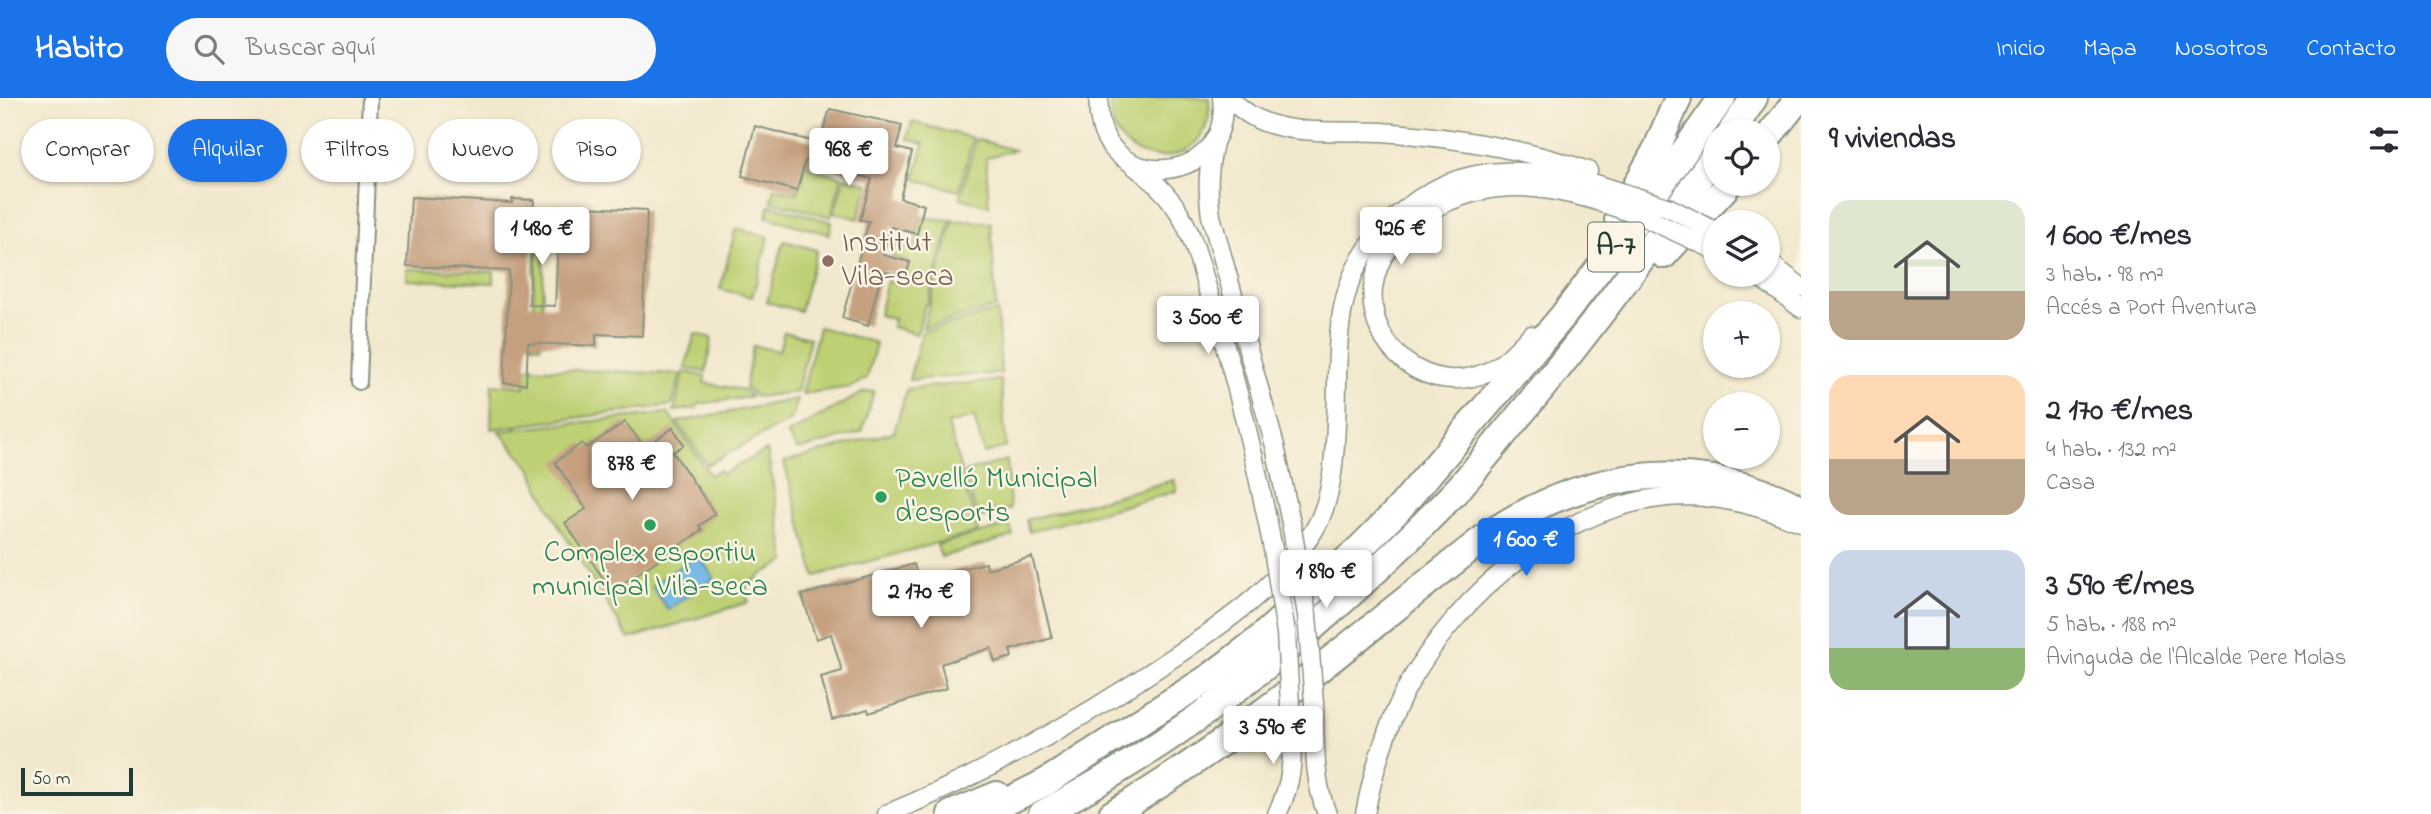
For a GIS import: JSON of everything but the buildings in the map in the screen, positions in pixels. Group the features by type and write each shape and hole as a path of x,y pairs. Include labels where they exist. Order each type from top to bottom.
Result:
{"highway":[{"path":"1500,388 1504,369 1571,286 1616,223 1657,148 1678,98"},
{"name":"A-7","path":"982,814 1046,782 1210,677 1276,624 1360,548 1397,511 1562,317 1722,98"},
{"path":"1740,119 1754,98"},
{"path":"1780,122 1799,98"},
{"name":"A-7","path":"1042,814 1112,775 1170,738 1261,672 1328,615 1458,488 1567,358 1703,172"},
{"path":"1567,358 1597,334 1718,196"},
{"path":"1112,814 1159,786 1248,724 1333,660 1489,534 1542,503 1598,483 1626,478 1686,476 1738,484 1769,494 1801,510"},
{"path":"951,814 1014,788 1046,782"}],"street":[{"path":"359,382 370,98"},
{"path":"1099,98 1098,119 1105,137 1116,152 1164,191 1181,215 1223,336 1254,454 1286,633 1293,755 1290,782 1277,814"},
{"path":"1222,98 1222,120 1208,166 1211,216 1275,446 1291,523 1307,615 1317,778 1327,814"},
{"path":"1230,98 1257,119 1284,128 1382,132 1460,140 1533,155 1598,187 1644,217 1703,244"},
{"path":"1132,164 1150,170 1170,170 1188,164 1203,154 1215,139"},
{"path":"887,814 1005,760 1120,694 1233,616 1287,565 1313,532 1328,494 1336,443 1337,348 1346,293 1372,242 1402,210 1441,186 1478,174 1533,171 1670,208 1703,225"},
{"path":"1531,335 1486,373 1460,379 1420,372 1400,359 1378,328 1373,303 1380,265 1395,241 1414,223 1438,207 1468,194 1516,187 1548,190 1598,187"},
{"path":"1780,271 1801,287"},
{"path":"1773,287 1801,308"},
{"path":"1365,814 1382,747 1400,702 1417,671 1465,607 1497,577 1539,546 1563,531 1611,509 1633,502 1685,496 1733,500 1801,522"}],"green space":[{"path":"1111,98 1209,98 1207,124 1196,142 1179,153 1160,156 1140,153 1124,142 1113,124"},
{"path":"912,122 973,138 959,191 914,179 924,144 907,139"},
{"path":"976,139 1014,150 986,158 989,206 960,198"},
{"path":"807,160 810,161 808,167 842,177 831,217 771,201 774,188 798,193"},
{"path":"845,177 868,184 858,219 834,212"},
{"path":"770,205 832,222 829,234 766,217"},
{"path":"922,217 951,220 917,334 892,327 894,319 879,315 887,281 903,285 909,262 892,257 896,244 913,249"},
{"path":"953,220 991,223 996,307 923,328"},
{"path":"736,228 769,237 752,297 720,289"},
{"path":"784,241 817,250 800,311 767,302"},
{"path":"535,252 544,253 541,346 532,345"},
{"path":"407,269 494,272 494,283 407,280"},
{"path":"997,311 1001,373 909,380 922,332"},
{"path":"819,327 876,343 867,378 851,387 802,394"},
{"path":"784,332 810,338 797,392 756,397 745,387 753,346 779,351"},
{"path":"695,334 712,338 706,372 685,368"},
{"path":"526,368 681,374 672,405 491,429 492,384 525,387"},
{"path":"684,372 705,376 704,383 744,390 751,397 697,404 697,408 674,411"},
{"name":"Pavelló Municipal d'esports","path":"1001,380 1006,447 984,453 974,417 948,424 978,532 815,576 784,462 894,432 907,389"},
{"path":"874,391 862,432 798,450 787,434 864,392"},
{"path":"797,399 792,419 707,465 677,422"},
{"name":"Complex esportiu municipal Vila-seca","path":"668,413 710,475 719,470 722,474 767,450 786,561 759,576 744,590 749,602 629,639 559,526 532,470 499,431"},
{"path":"1007,460 1010,509 977,518 965,472"},
{"path":"1174,480 1177,491 1029,532 1026,520"},
{"path":"1010,525 1013,536 941,557 937,545"}],"water":[{"path":"698,554 714,578 668,610 652,586"}],"place":[{"name":"Institut Vila-seca","path":"828,261"},
{"name":"Pavelló Municipal d'esports","path":"881,497"},
{"name":"Complex esportiu municipal Vila-seca","path":"650,525"}]}
